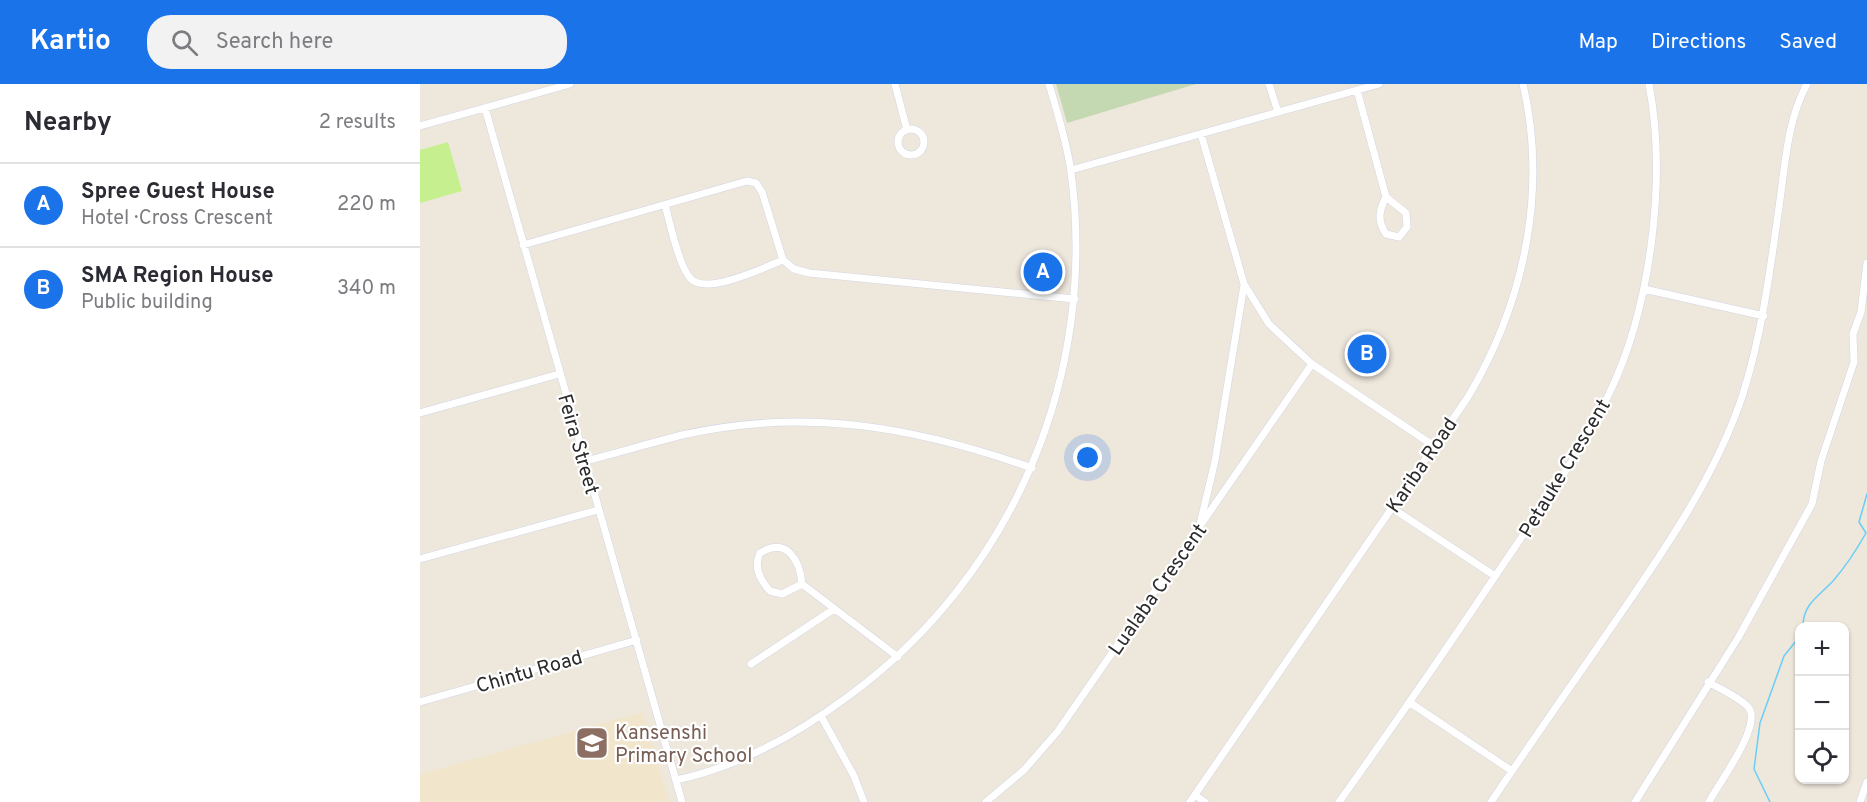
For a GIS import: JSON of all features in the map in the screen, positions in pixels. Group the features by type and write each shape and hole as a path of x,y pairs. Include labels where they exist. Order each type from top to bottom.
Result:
{"street":[{"path":"420,126 570,84"},
{"path":"895,84 907,130"},
{"path":"676,780 700,775 741,759 821,716 898,657 971,576 1009,514 1032,468 1057,397 1075,299 1075,232 1071,170 1049,84"},
{"path":"1269,84 1278,112"},
{"path":"1071,170 1379,84"},
{"name":"Kariba Road","path":"1192,799 1392,508 1485,367 1518,286 1533,192 1531,128 1523,84"},
{"name":"Petauke Crescent","path":"1339,802 1566,473 1617,376 1644,289 1656,196 1654,113 1649,84"},
{"path":"1491,802 1650,571 1703,486 1742,395 1764,316 1788,147 1796,111 1807,84"},
{"path":"1357,90 1386,197 1406,213 1407,227 1399,237 1386,234 1382,228 1379,212 1386,197"},
{"name":"Feira Street","path":"485,108 682,802"},
{"path":"1201,134 1244,284 1275,332 1312,364 1434,446"},
{"path":"523,245 747,181 756,183 769,208 783,260 794,268 809,273 1075,299"},
{"path":"665,205 683,265 689,278 697,284 706,285 735,278 783,260"},
{"path":"1635,802 1770,584 1786,547 1801,528 1815,497 1821,461 1854,362 1853,334 1860,318 1867,263"},
{"path":"1198,530 1209,490 1244,284"},
{"path":"1644,289 1764,316"},
{"name":"Lualaba Crescent","path":"986,802 1024,770 1058,731 1312,364"},
{"path":"420,413 559,374"},
{"path":"585,461 684,435 745,425 796,421 862,425 918,434 973,448 1032,468"},
{"path":"1209,490 1221,496"},
{"path":"1392,508 1495,576"},
{"path":"420,559 598,510"},
{"path":"802,584 782,594 770,591 759,576 757,566 760,553 775,548 795,556 800,564 802,584 898,657"},
{"path":"751,664 834,609"},
{"name":"Chintu Road","path":"420,702 637,640"},
{"path":"1708,682 1747,705 1752,717 1742,748 1709,802"},
{"path":"1409,702 1512,771"},
{"path":"821,716 854,776 864,802"},
{"path":"1860,802 1867,782"},
{"path":"1192,799 1205,802"}],"shaded area":[{"name":"Kansenshi Primary School","path":"643,712 669,802 420,802 420,774"}],"green space":[{"path":"1056,84 1196,84 1067,123"},
{"path":"448,142 462,191 420,203 420,150"}],"waterway":[{"path":"1804,622 1809,606 1833,581 1866,533 1859,522 1867,494"},
{"path":"1770,802 1754,769 1760,723 1784,656 1795,642"}],"place":[{"name":"Spree Guest House","path":"1043,272"},
{"name":"SMA Region House","path":"1367,354"},
{"name":"Kansenshi Primary School","path":"592,743"}]}
